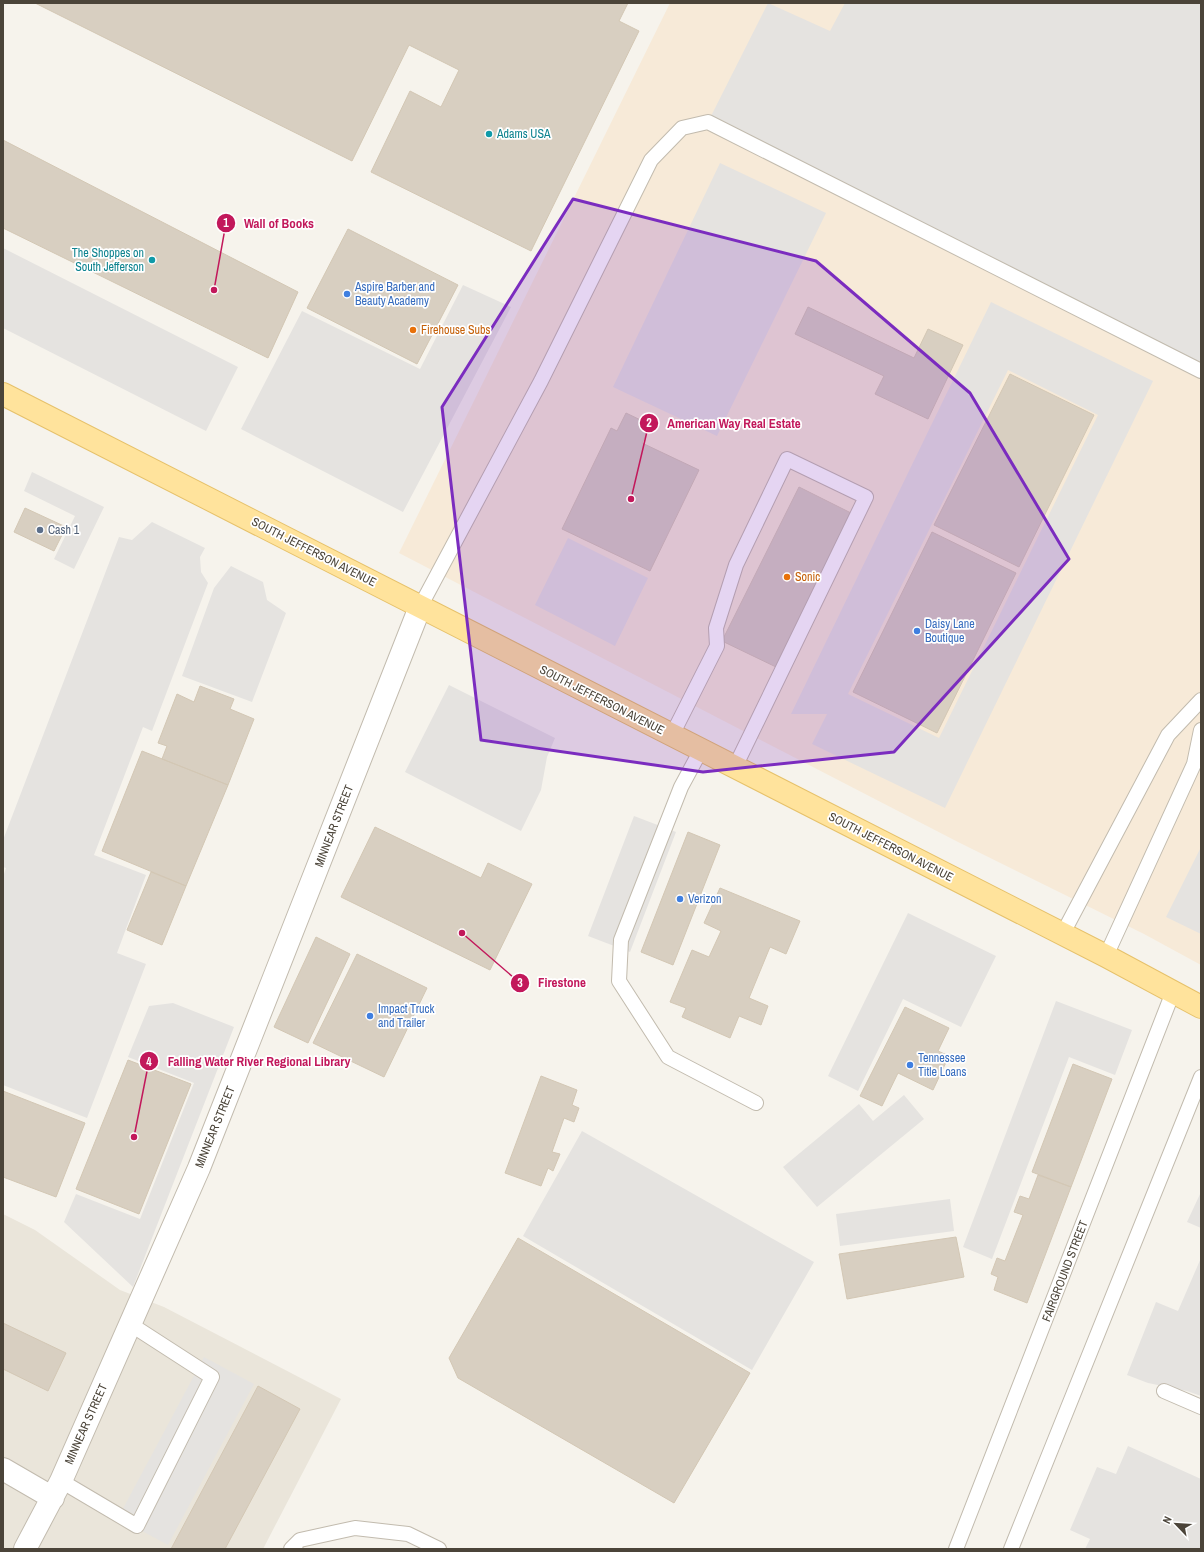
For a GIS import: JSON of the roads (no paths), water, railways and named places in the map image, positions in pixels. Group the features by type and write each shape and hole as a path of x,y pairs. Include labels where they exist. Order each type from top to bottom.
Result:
{"main road":[{"name":"SOUTH JEFFERSON AVENUE","path":"3,394 1062,935 1106,956 1201,1007"}],"street":[{"name":"MINNEAR STREET","path":"25,1549 57,1489 200,1168 420,607"},
{"path":"3,1468 57,1489"}],"lane":[{"path":"420,607 541,382 651,160 682,128 708,122 1201,371"},
{"path":"672,735 717,646 716,628 736,565 787,459 866,497 735,767"},
{"path":"1062,935 1168,735 1201,700"},
{"path":"1106,956 1194,764 1201,730"},
{"path":"701,750 681,787 621,940 619,981 668,1057 756,1103"},
{"name":"FAIRGROUND STREET","path":"956,1549 1173,992"},
{"path":"1011,1549 1201,1077"},
{"path":"57,1489 137,1526 212,1377 130,1324"},
{"path":"1164,1392 1201,1407"},
{"path":"291,1549 300,1540 355,1528 408,1534 439,1549"}],"place":[{"name":"Adams USA","path":"489,134"},
{"name":"The Shoppes on South Jefferson","path":"152,260"},
{"name":"Wall of Books","path":"214,290"},
{"name":"Aspire Barber and Beauty Academy","path":"347,294"},
{"name":"Firehouse Subs","path":"413,330"},
{"name":"American Way Real Estate","path":"631,499"},
{"name":"Cash 1","path":"40,530"},
{"name":"Sonic","path":"787,577"},
{"name":"Daisy Lane Boutique","path":"917,631"},
{"name":"Verizon","path":"680,899"},
{"name":"Firestone","path":"462,933"},
{"name":"Impact Truck and Trailer","path":"370,1016"},
{"name":"Tennessee Title Loans","path":"910,1065"},
{"name":"Falling Water River Regional Library","path":"134,1137"}]}
